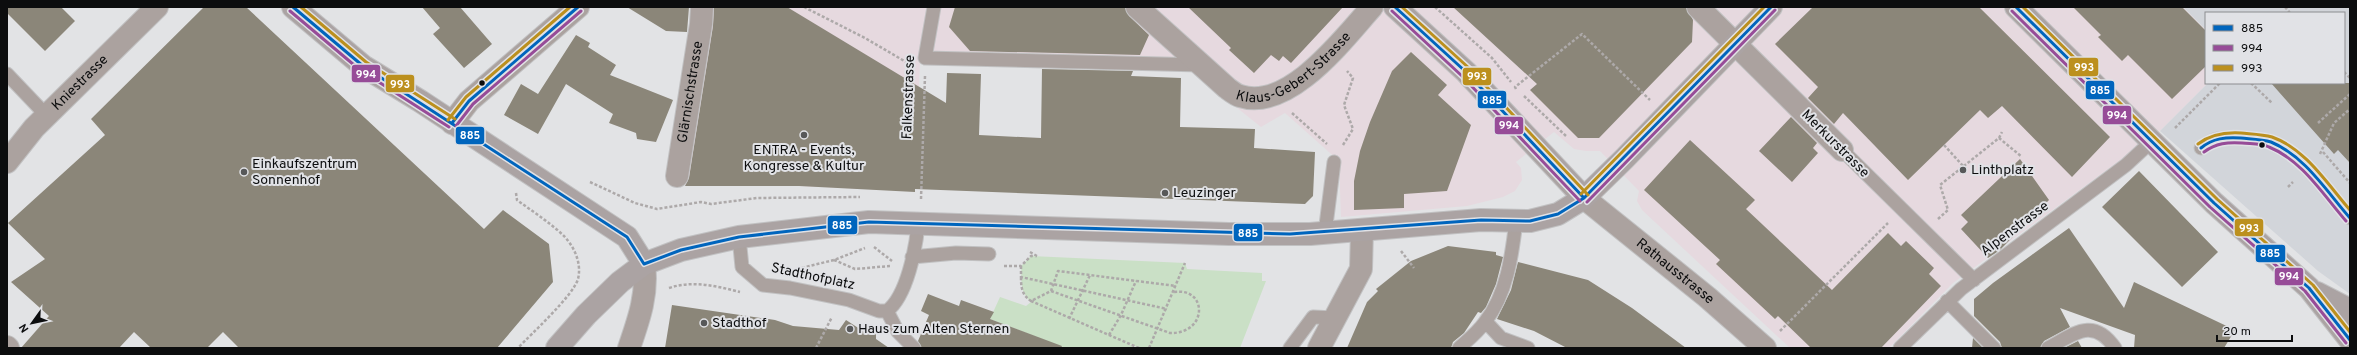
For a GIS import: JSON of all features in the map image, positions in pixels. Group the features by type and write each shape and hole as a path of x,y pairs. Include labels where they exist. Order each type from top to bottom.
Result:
{"main road":[{"path":"293,7 363,66 626,237 644,264"},
{"path":"1395,7 1466,72 1584,198"},
{"path":"557,348 586,314 620,282 644,264 681,250 739,237 868,222 1229,234 1325,233 1481,220 1530,221 1558,214 1584,198 1624,160 1734,43 1771,7"},
{"path":"2016,7 2214,203 2309,288 2350,340"},
{"path":"2309,288 2350,310"}],"street":[{"name":"Kniestrasse","path":"7,162 47,116 157,7"},
{"path":"452,123 469,102 578,7"},
{"name":"Glärnischstrasse","path":"677,176 701,24 702,7"},
{"name":"Klaus-Gebert-Strasse","path":"1137,7 1228,88 1240,96 1258,98 1272,95 1293,85 1309,74 1372,7"},
{"name":"Merkurstrasse","path":"1698,7 1842,150"},
{"name":"Rathausstrasse","path":"1584,198 1708,297 1765,348"},
{"path":"1319,348 1361,270 1362,230"},
{"path":"629,348 643,308 646,282 644,264"}],"lane":[{"name":"Falkenstrasse","path":"925,58 934,7"},
{"path":"925,58 1201,65"},
{"path":"7,74 47,116"},
{"path":"2201,148 2213,140 2227,137 2260,140 2280,146 2306,169 2350,218"},
{"name":"Alpenstrasse","path":"1900,348 1947,301 2126,165 2152,141"},
{"name":"Merkurstrasse","path":"1842,150 1900,209 1974,280"},
{"path":"1325,233 1336,157"},
{"path":"1459,348 1486,322 1504,288 1516,221"},
{"path":"914,348 898,332 887,311 894,306 903,287 912,257 918,224"},
{"name":"Stadthofplatz","path":"739,237 742,267 763,285 790,288 849,300 879,311 887,311"},
{"path":"912,257 956,253 989,254"},
{"path":"1947,301 1994,348"},
{"path":"1290,348 1313,317 1335,318"},
{"path":"1486,322 1501,338 1528,348"},
{"path":"2048,348 2080,330 2095,330 2109,339 2115,348"}],"path":[{"path":"804,7 865,38 925,73"},
{"path":"1435,7 1492,58 1514,87 1567,137"},
{"path":"1514,87 1582,34 1650,100"},
{"name":"Falkenstrasse","path":"922,188 925,58"},
{"path":"1272,95 1336,157 1353,129 1344,105 1353,78 1347,70"},
{"path":"2175,128 2219,84"},
{"path":"2252,84 2272,102"},
{"path":"2318,123 2350,94"},
{"path":"2350,109 2334,123 2322,152 2350,184"},
{"path":"1925,232 1948,210 1940,185 1999,138 2002,132"},
{"path":"1999,138 2022,157"},
{"path":"1944,145 1964,166"},
{"path":"614,193 635,203 657,209 681,205"},
{"path":"517,200 563,235 572,246 580,264 578,280 566,296 518,348"},
{"path":"1765,348 1849,264 1900,209"},
{"path":"792,270 834,260 872,245 898,265 878,269 855,269 834,260"},
{"path":"1400,249 1414,268"},
{"path":"1149,348 1159,328 1185,263"},
{"path":"1021,266 1021,288 1025,297 1069,319 1139,348"},
{"path":"1032,301 1051,291 1058,270 1176,286"},
{"path":"1069,319 1090,275"},
{"path":"1021,277 1083,289 1167,309"},
{"path":"1109,335 1121,315 1136,281"},
{"path":"643,308 667,289 678,285 712,284"},
{"path":"1051,291 1159,328 1170,334 1182,334 1192,327 1198,318 1199,310 1196,300 1190,294 1181,291 1174,292"},
{"path":"816,348 833,315"}],"shaded area":[{"path":"711,7 2183,7 2205,29 2205,84 2207,84 2160,131 1953,283 1889,348 1790,348 1642,210 1637,201 1639,191 1600,151 1574,149 1554,132 1516,162 1521,168 1522,180 1515,191 1503,197 1467,206 1341,217 1339,161 1285,113 1261,127 1191,71 920,62 914,191 799,186 683,185"},
{"path":"2183,7 2350,7 2350,294 2318,271 2160,131 2207,84 2345,84 2345,12 2205,12 2205,29"}],"green space":[{"path":"1031,256 1185,263 1187,269 1262,273 1262,281 1266,281 1240,348 1139,348 1125,342 1136,348 1065,348 990,319 1000,297 1026,306 1031,302 1023,290 1021,281 1021,266"}],"building":[{"path":"7,7 61,7 75,21 45,51 7,13"},
{"name":"Einkaufszentrum Sonnenhof","path":"204,7 246,7 484,229 503,210 549,244 553,282 497,348 239,348 223,332 207,348 151,348 134,332 119,348 21,348 49,316 11,282 45,259 8,223 105,135 91,119"},
{"path":"422,7 460,7 492,44 464,68 433,34 440,28"},
{"path":"627,7 689,7 687,32 666,31"},
{"path":"714,7 787,7 946,103 947,73 981,74 979,135 1041,138 1042,69 1133,71 1131,76 1181,78 1180,127 1255,129 1254,148 1315,152 1313,196 1305,204 915,189 915,192 799,186 685,186 689,178 713,26"},
{"path":"955,7 1125,7 1129,16 1149,35 1140,55 970,51 949,27"},
{"path":"1188,7 1343,7 1291,63 1283,56 1279,61 1271,55 1254,73 1229,50 1231,48"},
{"path":"1453,7 1686,7 1693,20 1692,42 1599,138 1578,138 1530,90 1537,84"},
{"path":"1813,7 1979,7 2110,137 2072,177 2002,106 1988,118 1980,110 1908,180 1843,113 1834,124 1808,98 1818,87 1775,44"},
{"path":"2073,7 2182,7 2205,30 2205,67 2172,99 2128,55 2122,61 2098,37 2101,35"},
{"path":"576,35 590,43 588,47 616,65 610,75 673,100 656,142 637,139 636,133 609,123 613,114 566,84 538,134 504,115 521,84 538,94"},
{"path":"1411,52 1447,85 1438,95 1471,125 1447,191 1404,194 1404,208 1354,210 1354,181 1360,151 1370,122 1392,71"},
{"path":"2350,83 2350,163 2338,150 2334,154 2272,84"},
{"path":"1791,117 1817,143 1813,148 1818,153 1792,182 1759,151"},
{"path":"1690,140 1755,200 1746,209 1832,290 1888,233 1901,246 1906,241 1934,268 1929,274 1941,286 1881,348 1811,348 1778,316 1775,319 1716,264 1720,260 1644,190"},
{"path":"2020,159 2049,200 2000,250 1988,258 1961,229 1968,222 1961,215"},
{"path":"2139,171 2218,252 2182,287 2102,207"},
{"path":"2069,228 2124,308 2134,282 2235,330 2224,348 2134,348 2135,335 2060,308 2070,327 2044,341 2040,348 2002,348 2000,342 1974,316 1974,299 1993,283"},
{"path":"1448,246 1496,252 1496,255 1503,257 1496,284 1486,307 1481,313 1478,312 1464,333 1453,342 1451,348 1347,348 1367,302 1378,291 1376,289 1411,261"},
{"path":"1518,262 1588,280 1632,308 1686,348 1567,348 1534,331 1497,319 1511,290"},
{"path":"928,294 959,306 961,300 994,312 990,319 1062,346 1061,348 922,348 918,341 929,315 921,311"},
{"path":"672,305 775,320 793,326 839,330 846,320 866,333 876,334 876,339 889,348 665,348"},
{"path":"1973,338 1983,348 1972,348"},
{"path":"2078,341 2082,348 2064,348"}],"transit line":[{"name":"885","path":"293,7 363,66 627,237 644,264"},
{"name":"993","path":"301,7 366,62 455,119"},
{"name":"993","path":"448,120 466,97 570,7"},
{"name":"885","path":"452,123 469,101 578,7"},
{"name":"885","path":"1395,7 1466,72 1584,198"},
{"name":"993","path":"1402,7 1470,69 1588,195"},
{"name":"993","path":"1581,194 1764,7"},
{"name":"885","path":"644,264 681,250 739,237 869,222 1290,234 1481,220 1530,221 1558,214 1584,198 1771,7"},
{"name":"885","path":"2016,7 2214,203 2309,288 2350,340"},
{"name":"993","path":"2023,7 2217,199 2313,285 2350,332"},
{"name":"994","path":"1587,202 1775,10"},
{"name":"994","path":"290,11 360,70 449,127"},
{"name":"994","path":"456,126 473,104 581,11"},
{"name":"994","path":"1392,11 1462,76 1580,201"},
{"name":"994","path":"2012,11 2210,207 2305,291 2346,343"},
{"name":"993","path":"2198,144 2208,138 2224,133 2241,133 2272,137 2295,150 2306,159 2325,179 2350,210"},
{"name":"885","path":"2201,148 2210,142 2225,138 2253,139 2271,142 2283,148 2305,165 2350,218"},
{"name":"994","path":"2204,152 2218,145 2227,143 2256,144 2269,147 2281,153 2302,170 2321,190 2346,221"}],"place":[{"name":"ENTRA - Events, Kongresse & Kultur","path":"804,135"},
{"name":"Linthplatz","path":"1963,170"},
{"name":"Einkaufszentrum Sonnenhof","path":"244,172"},
{"name":"Leuzinger","path":"1165,193"},
{"name":"Stadthof","path":"704,323"},
{"name":"Haus zum Alten Sternen","path":"850,329"}]}
